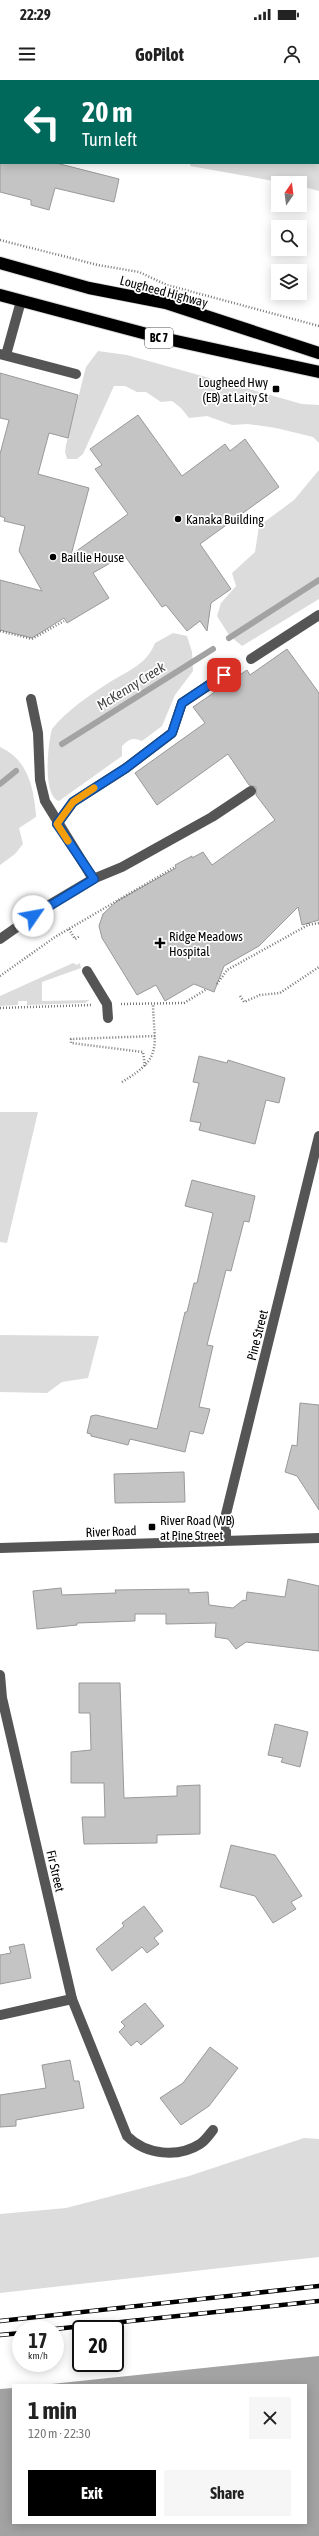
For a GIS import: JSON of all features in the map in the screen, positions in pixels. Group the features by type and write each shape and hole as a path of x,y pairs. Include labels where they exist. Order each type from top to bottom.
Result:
{"highway":[{"name":"Lougheed Highway","path":"0,263 89,288 166,303 319,353"},
{"name":"BC 7","path":"0,295 158,338 319,372"}],"street":[{"path":"21,301 3,355 76,374"},
{"path":"251,658 319,614"},
{"path":"57,824 73,802 126,768 172,733 182,703 224,675"},
{"path":"31,699 38,733 44,801 57,824 94,879"},
{"path":"0,939 44,908 94,879 122,867 212,817 251,791"},
{"path":"87,971 107,1004 108,1018"},
{"name":"Pine Street","path":"226,1540 226,1514 319,1136"},
{"name":"River Road","path":"0,1548 319,1538"},
{"name":"Fir Street","path":"0,1675 2,1698 72,1999 128,2136 136,2145 153,2151 187,2150 201,2143 213,2130"},
{"path":"0,2015 72,1999"}],"path":[{"path":"0,240 98,265 139,272 167,285 319,326"},
{"path":"0,631 32,639 64,621"},
{"path":"0,976 69,929 175,867"},
{"path":"224,985 218,983 227,970 308,924 319,923"},
{"path":"69,929 75,939 80,936"},
{"path":"240,996 244,1002 260,995 280,993 319,967"},
{"path":"118,1003 184,1003 207,989"},
{"path":"0,1008 94,1004"},
{"path":"122,1082 146,1066 152,1055 155,1036 154,1004"},
{"path":"146,1066 142,1052 71,1043 71,1039 155,1036"}],"shaded area":[{"path":"191,164 319,164 319,191 307,188 307,176 271,176 271,180 190,166"},
{"path":"98,351 127,355 302,404 319,405 319,443 313,437 276,428 248,424 232,425 207,416 189,418 181,408 172,401 161,402 146,392 137,392 125,386 114,386 83,454 77,459 67,459 65,452 66,445 86,367"},
{"path":"319,470 319,599 242,646 229,635 217,616 221,603 236,586 232,573 255,552 259,526 294,500"},
{"path":"173,633 187,636 192,652 193,671 175,695 162,726 142,741 131,739 122,746 122,756 59,801 54,797 50,789 48,779 48,756 52,729 79,703 142,662 152,650 155,643"},
{"path":"0,747 9,752 23,767 31,784 36,817 19,828 23,844 15,854 0,865"},
{"path":"73,963 77,965 80,963 81,968 42,982 42,1001 90,1000 85,1003 27,1005 27,1001 18,1001 18,1005 0,1006 0,996"},
{"path":"0,1112 38,1112 7,1243 0,1242"},
{"path":"0,1335 99,1336 88,1378 62,1382 47,1393 0,1392"},
{"path":"304,2138 319,2139 319,2257 0,2293 0,2214 66,2208 189,2176"},
{"path":"319,2356 319,2536 0,2536 0,2389 12,2388 12,2524 307,2524 307,2384 52,2384"}],"building":[{"path":"0,164 60,164 119,179 114,202 55,188 49,210 31,205 31,200 0,192"},
{"path":"0,373 78,395 68,438 49,433 38,474 89,488 71,555 128,514 95,469 102,465 90,449 138,415 182,476 225,444 230,451 245,439 279,487 200,544 231,589 211,603 207,631 200,621 187,631 166,605 162,607 124,555 93,573 109,598 67,623 64,618 32,638 0,630 0,580 42,591 19,551 25,526 4,521 5,518 0,516 0,454 9,420 0,418"},
{"path":"287,649 319,693 319,920 302,925 298,907 259,946 224,966 214,992 194,984 165,1001 156,985 137,995 102,938 99,926 103,914 117,901 176,868 175,865 192,856 192,858 203,852 212,865 275,820 256,795 256,787 249,785 228,754 157,805 135,773 205,723 193,707 247,670 250,675"},
{"path":"199,1056 227,1063 228,1060 285,1078 279,1103 266,1100 255,1144 199,1130 201,1123 190,1121 199,1083 193,1082"},
{"path":"192,1180 255,1196 249,1222 244,1221 231,1271 226,1270 207,1345 213,1346 199,1407 210,1409 203,1434 190,1431 185,1452 130,1439 128,1445 91,1436 91,1434 87,1433 91,1416 96,1415 157,1429 185,1312 187,1312 194,1283 197,1283 213,1213 185,1206"},
{"path":"300,1403 319,1405 319,1510 297,1476 285,1472 292,1445 297,1446"},
{"path":"184,1472 185,1502 115,1503 114,1474"},
{"path":"288,1579 319,1586 319,1651 246,1642 236,1649 228,1639 215,1637 216,1623 166,1624 166,1614 135,1614 135,1621 77,1623 77,1625 37,1629 33,1591 61,1588 62,1595 116,1593 115,1590 189,1589 189,1593 208,1592 209,1605 233,1608 243,1600 246,1601 247,1592 285,1597"},
{"path":"79,1683 120,1683 124,1798 177,1796 177,1786 200,1785 200,1834 157,1835 157,1843 84,1844 82,1817 105,1817 104,1783 71,1783 71,1752 91,1750 90,1713 79,1713"},
{"path":"275,1724 308,1732 300,1767 281,1762 283,1758 268,1755"},
{"path":"231,1845 275,1855 302,1896 291,1902 296,1909 273,1923 255,1896 220,1887"},
{"path":"144,1906 163,1931 154,1938 159,1944 147,1953 142,1947 112,1971 96,1949 124,1926 122,1923"},
{"path":"24,1944 31,1978 0,1984 0,1955 11,1953 9,1947"},
{"path":"145,2003 164,2026 141,2045 137,2041 131,2046 119,2032 125,2026 121,2022"},
{"path":"210,2047 238,2068 209,2106 181,2125 160,2098 183,2083"},
{"path":"70,2060 74,2081 79,2081 84,2108 16,2120 16,2126 0,2127 0,2095 46,2088 42,2065"}],"waterway":[{"name":"McKenny Creek","path":"229,638 319,580"},
{"name":"McKenny Creek","path":"62,744 213,649"},
{"name":"McKenny Creek","path":"0,784 16,771"}],"railway":[{"path":"0,2321 319,2286"},
{"path":"64,2328 319,2301"},
{"path":"0,2335 12,2334"}],"slow traffic":[{"path":"68,841 57,824 73,802 94,788"}],"place":[{"name":"Lougheed Hwy (EB) at Laity St","path":"276,389"},
{"name":"Kanaka Building","path":"178,519"},
{"name":"Baillie House","path":"53,557"},
{"name":"Ridge Meadows Hospital","path":"160,943"},
{"name":"River Road (WB) at Pine Street","path":"152,1527"}],"route":[{"path":"33,916 94,879 57,824 66,810 73,802 126,768 172,733 182,703 224,675"}]}
